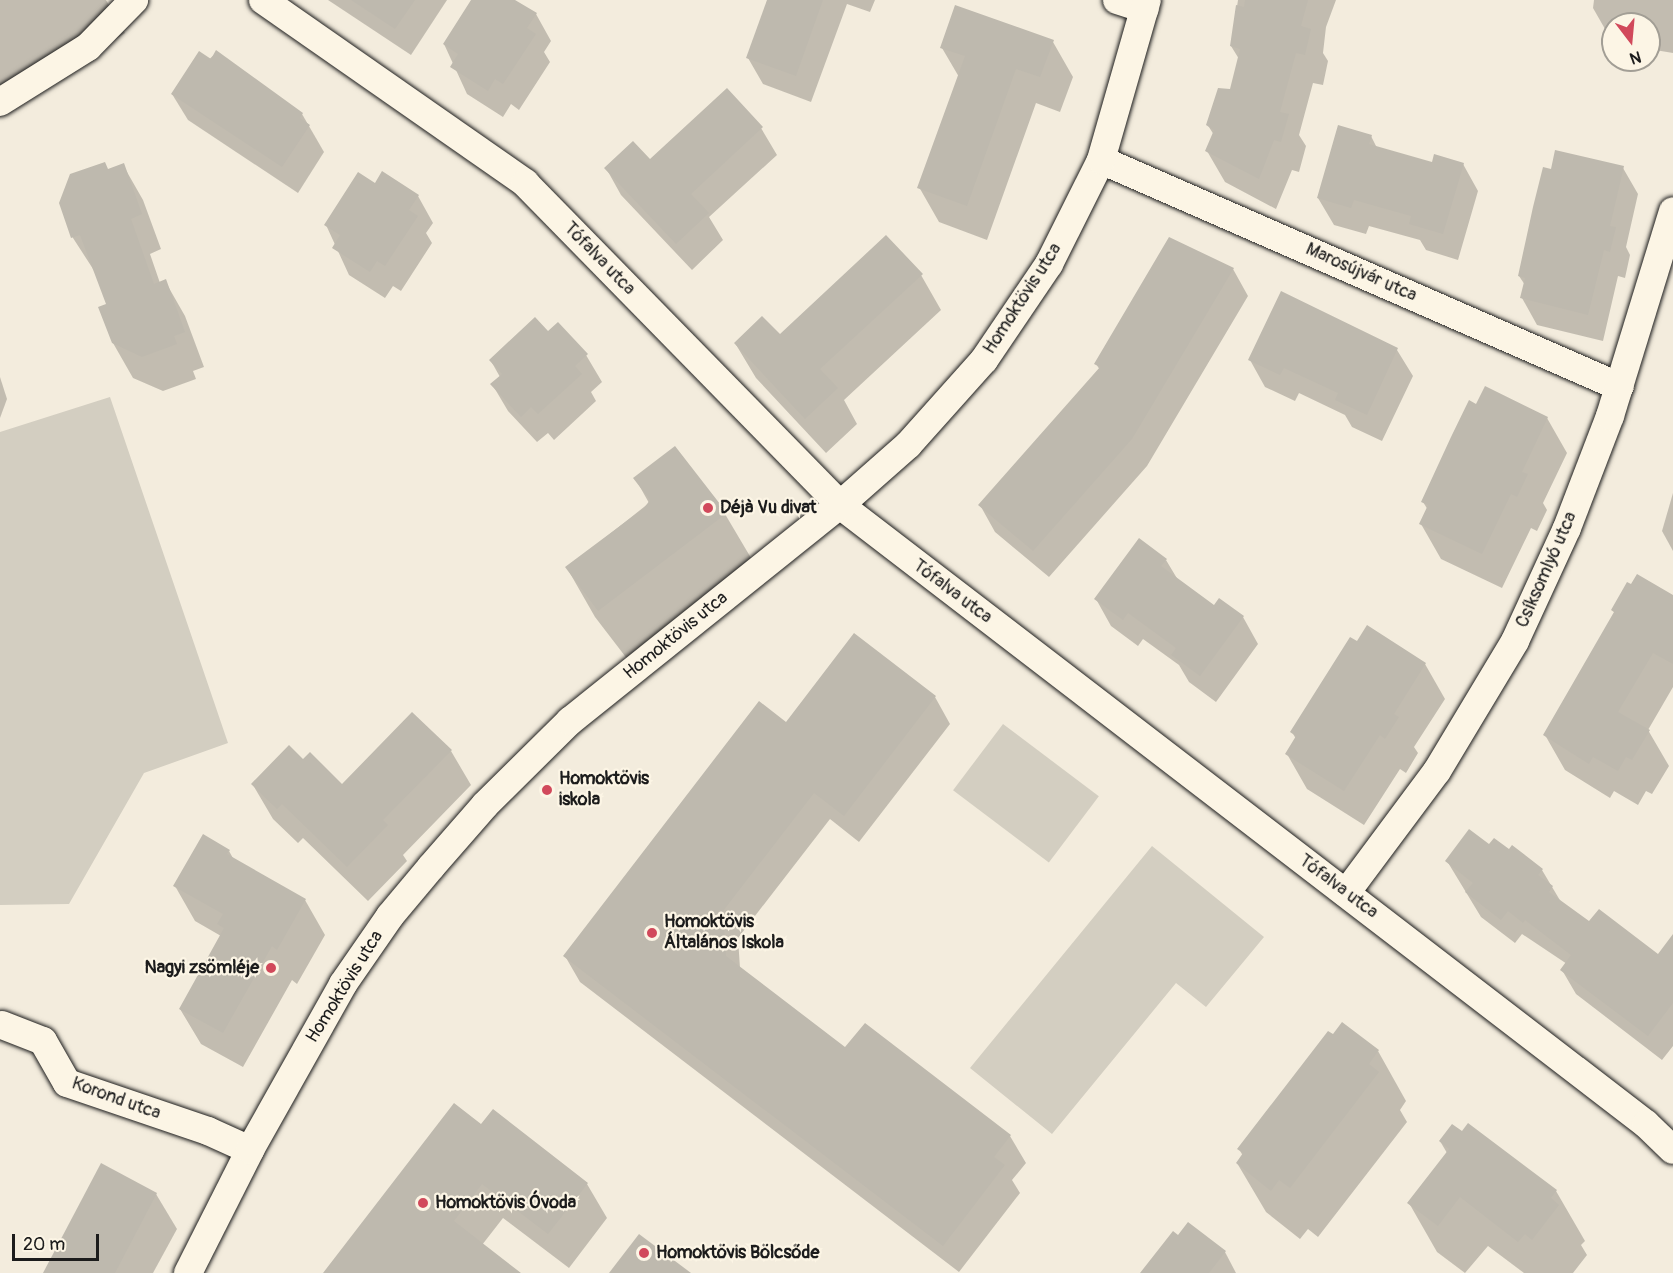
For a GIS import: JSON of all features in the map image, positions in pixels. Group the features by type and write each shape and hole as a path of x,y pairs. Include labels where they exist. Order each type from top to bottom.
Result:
{"street":[{"path":"0,102 88,47 134,0"},
{"name":"Tófalva utca","path":"263,0 525,183 840,505 1646,1124 1673,1150"},
{"path":"1117,0 1146,5"},
{"name":"Homoktövis utca","path":"188,1273 250,1150 343,984 390,916 485,805 570,721 840,505 908,445 984,360 1049,264 1101,160 1146,5"},
{"name":"Marosújvár utca","path":"1101,160 1620,387"},
{"name":"Csíksomlyó utca","path":"1346,893 1437,771 1515,641 1567,528 1620,387 1673,211"},
{"name":"Korond utca","path":"2,1025 43,1041 67,1083 208,1131 250,1150"}],"shaded area":[{"path":"110,397 228,743 144,773 69,904 0,905 0,432"},
{"path":"1003,724 1099,796 1049,863 953,790"},
{"path":"1152,846 1264,937 1206,1007 1176,983 1052,1134 970,1068"}],"building":[{"path":"351,0 415,0 395,29"},
{"path":"471,0 515,0 537,13 527,28 536,34 503,84 495,79 488,91 450,67 458,54 443,44"},
{"path":"767,0 823,0 796,76 746,58"},
{"path":"1245,0 1308,0 1301,26 1311,29 1305,55 1296,53 1280,112 1289,114 1281,142 1274,140 1259,179 1205,151 1214,130 1206,125 1218,88 1230,89 1240,49 1230,46 1236,5 1244,7"},
{"path":"955,5 1054,40 1040,77 1016,69 967,206 917,188 965,56 940,48"},
{"path":"216,50 303,113 300,118 310,125 282,167 171,94 199,51 211,59"},
{"path":"727,88 763,127 691,194 709,213 676,244 604,168 633,141 650,159"},
{"path":"1338,125 1372,135 1369,144 1432,162 1434,154 1464,163 1443,234 1409,224 1411,216 1354,200 1351,208 1317,198"},
{"path":"1555,150 1624,166 1610,226 1616,227 1610,252 1604,250 1588,315 1520,298 1525,278 1518,276 1533,207 1543,167 1551,169"},
{"path":"105,162 108,169 124,163 142,214 131,219 154,284 166,279 185,332 174,336 177,344 142,357 112,343 98,307 106,304 80,235 71,238 59,203 70,174"},
{"path":"382,171 419,195 409,210 418,216 385,266 377,261 370,272 332,248 340,235 324,225 358,172 375,183"},
{"path":"886,235 923,274 820,369 838,388 805,419 734,343 762,316 780,334"},
{"path":"1169,237 1234,268 1132,439 1033,551 978,505 1100,367 1094,364"},
{"path":"1281,291 1398,348 1367,415 1335,400 1338,393 1284,368 1280,375 1248,360"},
{"path":"535,317 548,331 558,322 588,354 575,366 582,374 538,414 531,407 521,417 490,384 502,374 489,360"},
{"path":"1485,386 1548,417 1522,472 1528,474 1517,497 1511,494 1482,554 1419,524 1428,505 1421,502 1451,437 1469,400 1476,404"},
{"path":"675,446 727,513 598,611 565,567 644,508 650,500 633,478"},
{"path":"1139,538 1167,559 1161,566 1214,605 1219,598 1244,616 1200,676 1171,655 1176,648 1128,613 1123,620 1094,599"},
{"path":"1637,574 1673,595 1673,664 1653,653 1618,712 1650,730 1632,760 1626,757 1618,771 1593,757 1589,764 1543,735 1614,612 1611,610 1627,582 1631,584"},
{"path":"1367,625 1426,663 1394,714 1399,717 1385,739 1380,735 1344,791 1285,754 1296,736 1290,732 1350,637 1357,641"},
{"name":"Homoktövis Általános Iskola","path":"854,633 936,696 844,816 814,793 723,911 726,956 845,1047 865,1023 1011,1135 994,1157 1005,1165 943,1246 563,956 759,701 786,722"},
{"path":"412,712 452,750 383,820 388,825 347,867 282,804 277,809 251,784 289,745 303,759 310,752 342,784"},
{"path":"1469,829 1489,844 1494,838 1509,849 1512,845 1543,869 1538,875 1553,886 1549,892 1589,921 1599,909 1658,954 1673,934 1673,1003 1648,1036 1560,970 1571,955 1525,920 1523,923 1508,911 1501,920 1465,892 1473,883 1445,861"},
{"path":"203,834 230,850 227,854 306,899 277,950 272,946 223,1033 179,1009 224,928 217,924 223,914 173,886"},
{"path":"1342,1022 1379,1050 1369,1064 1379,1072 1290,1188 1279,1180 1271,1191 1236,1163 1243,1153 1237,1149 1328,1031 1333,1034"},
{"name":"Homoktövis Óvoda","path":"454,1103 481,1124 493,1109 588,1183 548,1234 482,1184 454,1221 521,1273 323,1273"},
{"path":"1468,1123 1557,1190 1551,1198 1559,1205 1532,1240 1525,1234 1518,1242 1460,1197 1438,1226 1407,1203 1449,1149 1439,1141 1452,1124 1462,1131"},
{"path":"101,1163 157,1193 115,1273 43,1273"},
{"path":"1188,1222 1226,1251 1209,1273 1140,1273 1173,1231 1178,1235"},
{"name":"Homoktövis Bölcsőde","path":"639,1234 691,1273 609,1273"}],"place":[{"name":"Déjà Vu divat","path":"708,508"},
{"name":"Homoktövis iskola","path":"547,790"},
{"name":"Homoktövis Általános Iskola","path":"652,933"},
{"name":"Nagyi zsömléje","path":"271,968"},
{"name":"Homoktövis Óvoda","path":"423,1203"},
{"name":"Homoktövis Bölcsőde","path":"644,1253"}]}
